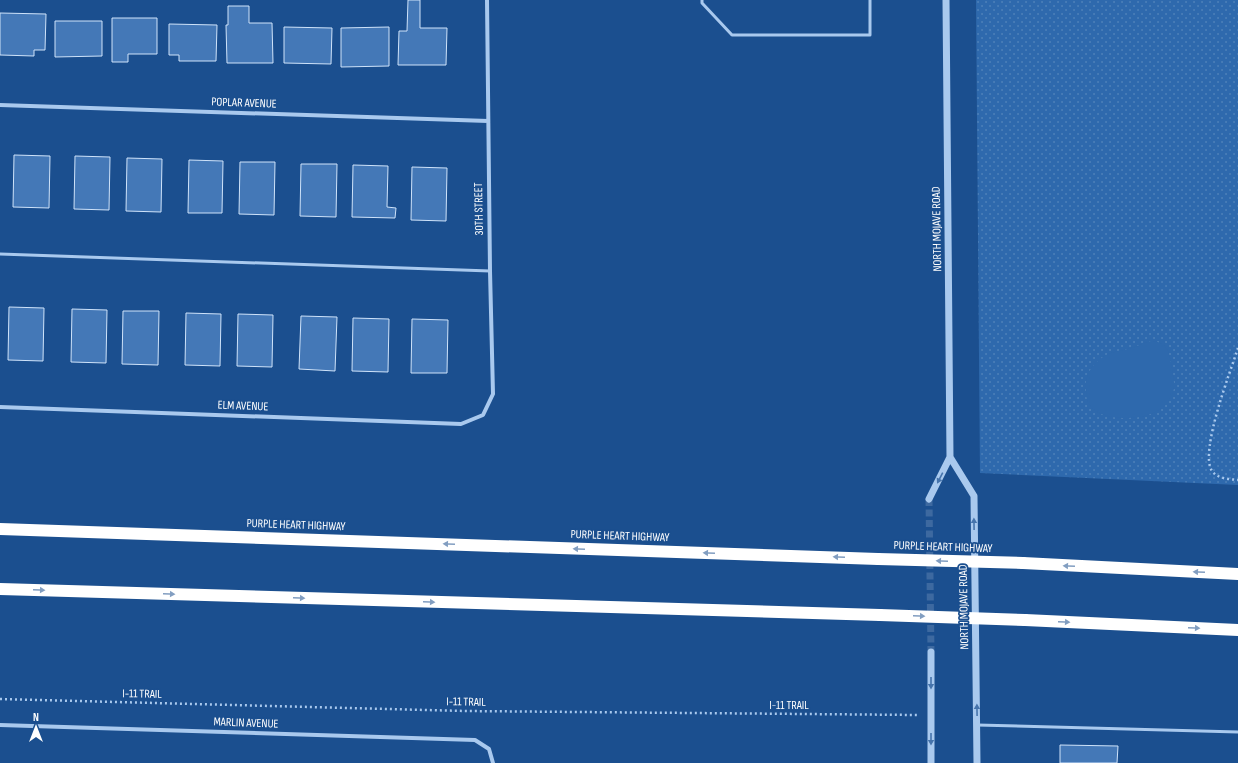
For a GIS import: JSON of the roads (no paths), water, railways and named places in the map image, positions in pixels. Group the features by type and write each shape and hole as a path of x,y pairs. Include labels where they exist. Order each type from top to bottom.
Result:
{"highway":[{"name":"PURPLE HEART HIGHWAY","path":"0,529 1023,563 1238,574"},
{"path":"0,589 880,615 1238,630"}],"street":[{"name":"30TH STREET","path":"483,415 493,394 487,0"},
{"name":"NORTH MOJAVE ROAD","path":"929,499 950,457 946,0"},
{"name":"POPLAR AVENUE","path":"0,105 488,121"},
{"name":"ELM AVENUE","path":"0,407 461,424 483,415"},
{"name":"NORTH MOJAVE ROAD","path":"950,457 974,496 977,763"},
{"path":"931,652 931,763"},
{"name":"MARLIN AVENUE","path":"0,725 475,740 489,749 493,763"}],"lane":[{"path":"702,0 702,3 732,36 870,36 870,0"},
{"path":"0,254 490,271"},
{"path":"977,725 1238,732"}],"tunnel":[{"path":"929,499 931,652"}]}
